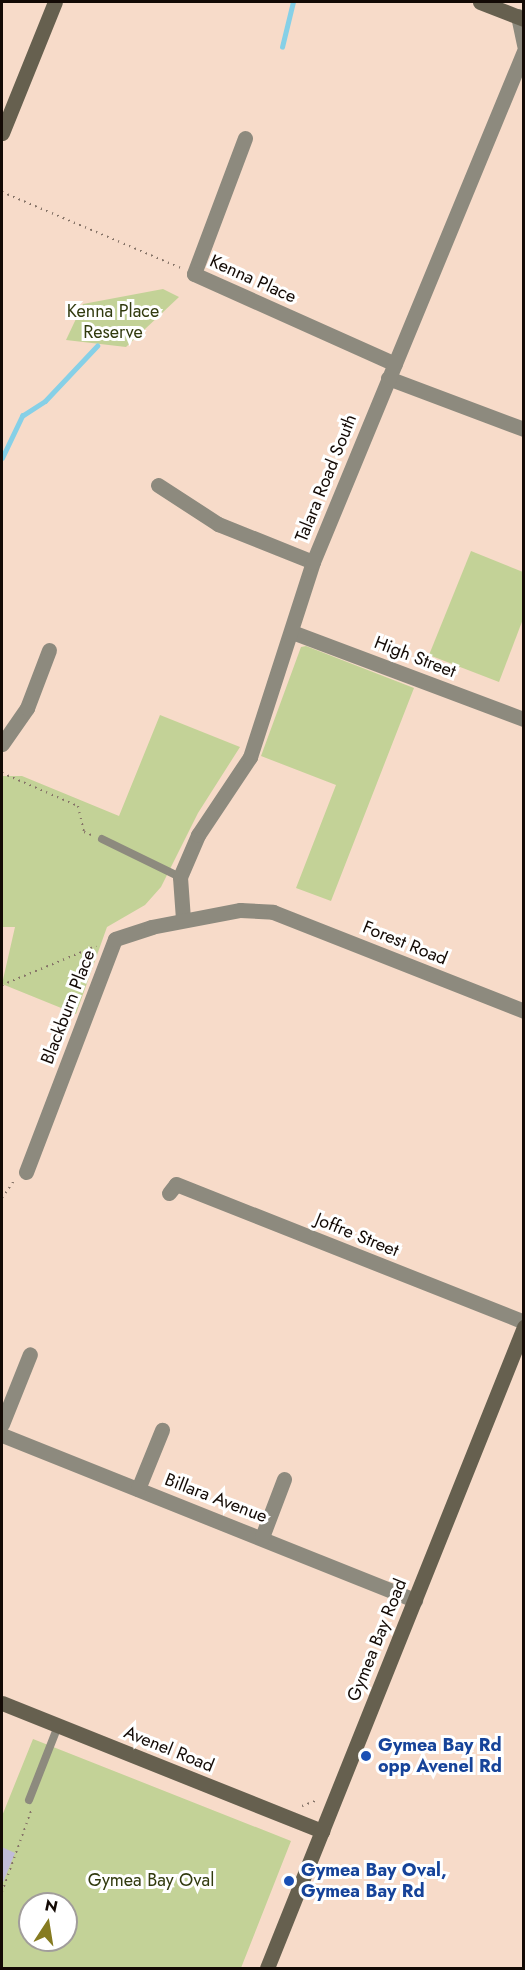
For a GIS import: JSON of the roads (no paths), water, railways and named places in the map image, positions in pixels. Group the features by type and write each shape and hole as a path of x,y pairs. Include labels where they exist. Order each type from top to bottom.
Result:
{"street":[{"path":"2,133 55,2"},
{"path":"480,2 521,18 524,45"},
{"name":"Talara Road South","path":"183,919 180,877 198,835 250,757 313,562 524,51"},
{"name":"Kenna Place","path":"245,138 194,274 392,371 524,429"},
{"path":"158,485 218,524 313,562"},
{"name":"High Street","path":"292,632 524,719"},
{"path":"2,744 27,708 49,650"},
{"name":"Blackburn Place","path":"26,1172 114,939 183,919 240,910 273,912"},
{"name":"Forest Road","path":"273,912 524,1011"},
{"name":"Joffre Street","path":"171,1183 524,1324"},
{"name":"Gymea Bay Road","path":"267,1968 524,1324"},
{"path":"2,1424 30,1354"},
{"path":"138,1489 162,1430"},
{"name":"Billara Avenue","path":"2,1435 415,1600"},
{"path":"262,1537 284,1479"},
{"name":"Avenel Road","path":"2,1703 322,1831"}],"lane":[{"path":"102,839 180,877"},
{"path":"30,1800 58,1726"}],"waterway":[{"path":"282,47 293,2"},
{"path":"2,458 22,416 45,401 97,346"}],"place":[{"name":"Gymea Bay Rd opp Avenel Rd","path":"366,1756"},
{"name":"Gymea Bay Oval, Gymea Bay Rd","path":"289,1881"}],"park label":[{"name":"Kenna Place Reserve","path":"113,322"},
{"name":"Gymea Bay Oval","path":"151,1880"}]}
